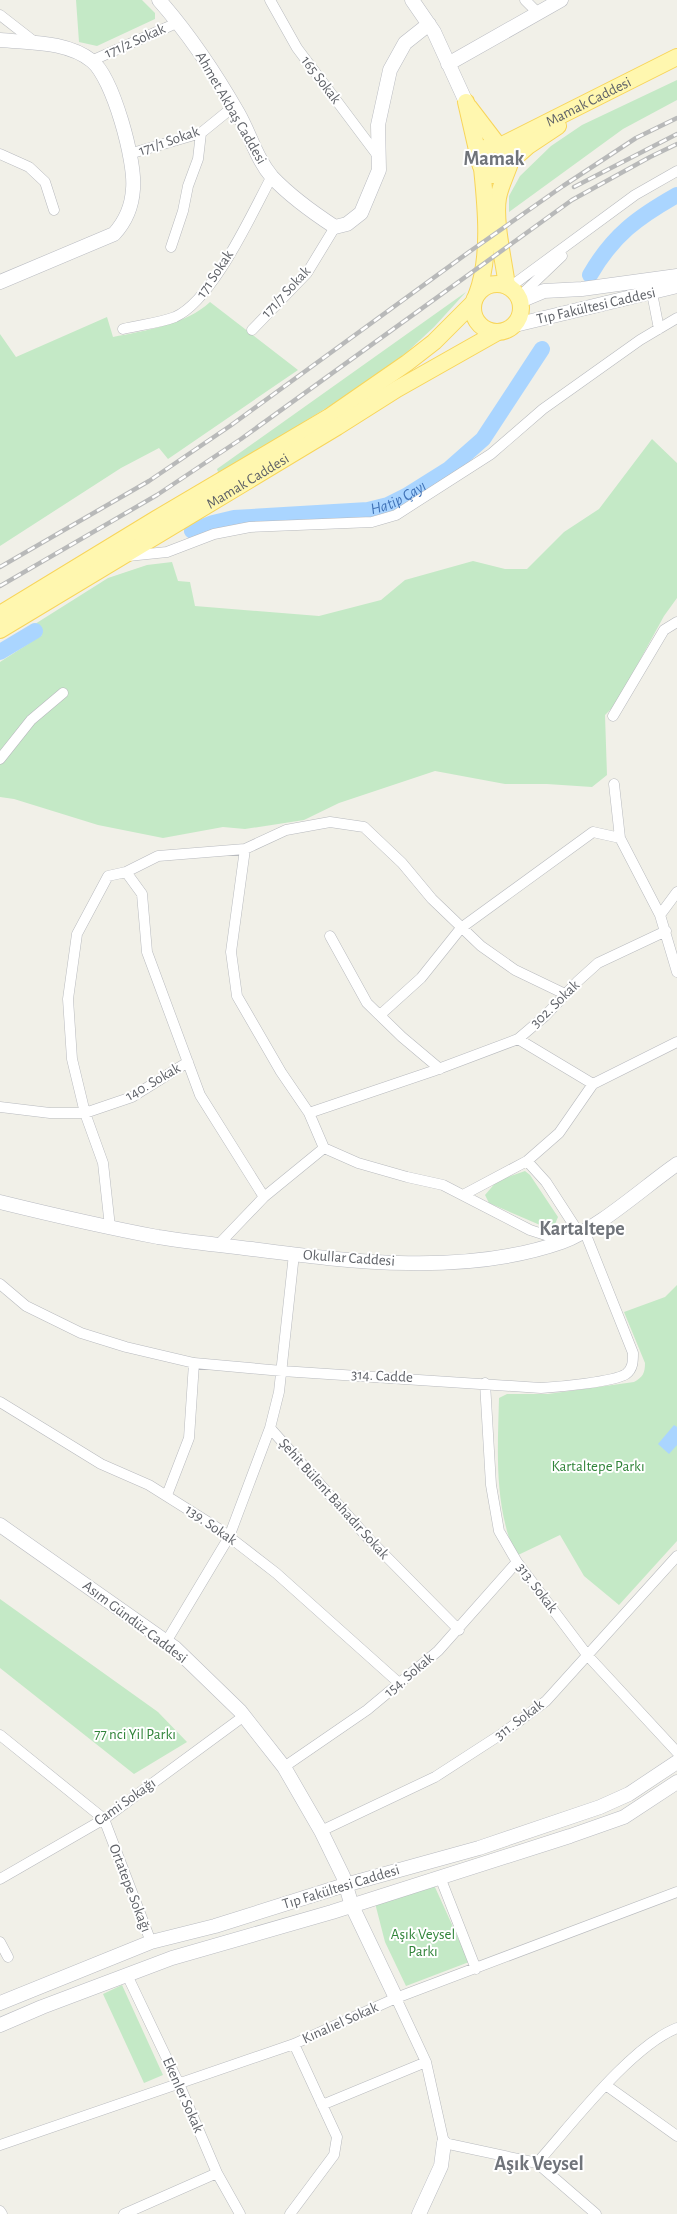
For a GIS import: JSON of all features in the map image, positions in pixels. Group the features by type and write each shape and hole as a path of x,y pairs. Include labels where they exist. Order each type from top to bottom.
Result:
{"main road":[{"name":"Mamak Caddesi","path":"499,146 581,103 677,57"},
{"name":"Mamak Caddesi","path":"509,165 537,139 577,114 677,66"},
{"name":"Mamak Caddesi","path":"0,614 139,529 329,417 434,342 475,299 485,266 485,211 481,166 466,102"},
{"path":"466,102 499,146 509,154 509,165 501,184 497,208 514,293 522,312 515,325 510,329 496,333 483,328 478,323 474,317 475,299 488,286 494,284 514,293"},
{"path":"499,146 493,145 484,149 481,153 481,166 490,175 495,176 500,175 509,165"},
{"name":"Mamak Caddesi","path":"0,630 397,389 496,333"}],"street":[{"name":"Ahmet Akbaş Caddesi","path":"159,0 186,30 233,107 260,161 295,200 334,227"},
{"name":"165 Sokak","path":"270,0 297,48 378,156"},
{"path":"412,0 429,24 466,102"},
{"path":"525,0 538,13"},
{"path":"448,64 561,0"},
{"path":"0,15 36,44"},
{"name":"171/2 Sokak","path":"91,61 179,22"},
{"path":"334,227 347,224 361,213 379,170 378,125 390,70 405,43 429,24"},
{"path":"0,40 62,46 91,61 104,74 118,106 133,174 133,190 124,222 114,234 0,282"},
{"name":"171/1 Sokak","path":"129,154 201,133 233,107"},
{"path":"171,247 183,211 188,186 198,159 201,133"},
{"path":"0,155 29,166 45,182 54,210"},
{"path":"514,293 589,230 635,195 677,171"},
{"name":"171 Sokak","path":"123,329 174,317 192,306 214,278 272,176"},
{"name":"171/7 Sokak","path":"252,330 307,273 334,227"},
{"name":"Tıp Fakültesi Caddesi","path":"514,293 582,289 677,276"},
{"name":"Tıp Fakültesi Caddesi","path":"515,325 677,286"},
{"path":"652,293 659,329"},
{"path":"122,556 167,552 214,534 250,528 372,522 396,515 492,454 543,409 640,340 677,318"},
{"path":"613,716 664,630 677,622"},
{"path":"0,759 31,720 62,693"},
{"path":"614,784 620,838 660,915 677,972"},
{"path":"110,1227 103,1163 85,1114 72,1059 68,1000 77,934 108,876 126,872 158,856 245,849 286,830 330,822 364,827 402,862 432,898 481,946 515,970 566,994"},
{"path":"380,1015 422,978 461,928 593,832 620,838"},
{"path":"245,849 231,952 237,996 281,1072 310,1113 324,1148 358,1163 443,1185 530,1230 564,1241"},
{"path":"126,872 142,894 147,952 200,1095 264,1197"},
{"path":"660,915 677,892"},
{"name":"302. Sokak","path":"310,1113 440,1069 518,1039 545,1016 598,963 666,931"},
{"path":"330,936 367,1003 402,1038 440,1069"},
{"path":"518,1039 593,1084"},
{"path":"463,1195 527,1161 559,1133 593,1084 677,1042"},
{"name":"140. Sokak","path":"0,1107 50,1113 85,1114 132,1097 188,1062"},
{"path":"219,1244 264,1197 324,1148"},
{"path":"527,1161 546,1182 581,1232"},
{"name":"Okullar Caddesi","path":"0,1202 160,1237 294,1254 355,1261 484,1261 522,1254 564,1241 581,1232 677,1164"},
{"name":"314. Cadde","path":"0,1284 26,1306 81,1333 126,1347 194,1363 282,1371 558,1387 616,1379 627,1374 632,1366 633,1353 581,1232"},
{"name":"Şehit Bülent Bahadır Sokak","path":"294,1254 282,1371 270,1428 368,1538 459,1630"},
{"path":"167,1495 189,1438 194,1363"},
{"name":"313. Sokak","path":"486,1383 491,1485 499,1531 517,1562 588,1656 677,1752"},
{"name":"139. Sokak","path":"0,1402 101,1464 167,1495 229,1537 276,1573 398,1683"},
{"path":"166,1642 229,1537 270,1428"},
{"name":"Asım Gündüz Caddesi","path":"0,1525 166,1642 244,1716 284,1767 321,1831 343,1876 352,1906 396,1998"},
{"name":"311. Sokak","path":"321,1831 435,1776 503,1733 546,1701 677,1556"},
{"name":"154. Sokak","path":"284,1767 367,1710 438,1651 459,1630 517,1562"},
{"name":"Cami Sokağı","path":"0,1879 104,1818 244,1716"},
{"path":"0,1735 104,1818"},
{"name":"Tıp Fakültesi Caddesi","path":"0,2003 150,1942 215,1926 345,1884 479,1848 600,1807 629,1794 677,1762"},
{"path":"0,2025 172,1958 352,1906 624,1817 677,1782"},
{"name":"Ortatepe Sokağı","path":"104,1818 150,1942"},
{"path":"440,1877 476,1969"},
{"name":"Kınalıel Sokak","path":"0,2145 294,2044 396,1998 677,1892"},
{"path":"0,1942 8,1957"},
{"name":"Ekenler Sokak","path":"127,1975 178,2084 217,2174 240,2214"},
{"path":"396,1998 426,2062 444,2144 441,2166 419,2214"},
{"path":"537,2163 625,2065 667,2032 677,2028"},
{"path":"290,2214 334,2155 337,2137 294,2044"},
{"path":"322,2105 426,2062"},
{"path":"606,2086 677,2136"},
{"path":"444,2144 537,2163 596,2214"},
{"path":"124,2214 217,2174"}],"green space":[{"path":"76,0 142,0 155,13 155,19 97,46 79,42"},
{"path":"677,80 677,100 623,129 509,212 509,196 520,176 551,146 582,125"},
{"path":"466,292 434,327 406,353 371,380 219,475 217,469"},
{"path":"210,302 298,370 168,459 159,448 121,468 0,546 0,334 16,357 107,317 113,337 164,326 190,316"},
{"path":"652,439 677,463 677,598 664,616 616,704 605,715 607,775 592,787 505,784 435,771 339,803 304,820 245,829 223,827 163,838 98,825 14,799 0,797 0,662 42,635 35,624 108,578 147,565 172,562 178,581 190,582 195,606 319,616 381,600 405,580 473,561 505,569 527,569 564,532 599,509"},
{"path":"525,1171 530,1175 558,1217 555,1224 540,1225 489,1203 485,1195 497,1181"},
{"name":"Kartaltepe Parkı","path":"677,1285 677,1541 619,1605 584,1576 560,1535 516,1556 507,1531 500,1495 498,1462 499,1398 507,1394 548,1394 634,1382 643,1374 645,1363 624,1312 665,1297"},
{"name":"77 nci Yil Parkı","path":"0,1599 158,1712 187,1742 134,1774 0,1668"},
{"name":"Aşık Veysel Parkı","path":"434,1885 469,1962 406,1986 385,1942 375,1903"},
{"path":"122,1985 163,2075 144,2083 103,1994"}],"water":[{"path":"674,1425 677,1427 677,1445 669,1454 658,1444"}],"waterway":[{"name":"Hatip Çayı","path":"590,275 608,249 627,228 650,211 677,195"},
{"name":"Hatip Çayı","path":"192,531 234,518 368,510 388,505 406,496 449,469 483,439 542,349"},
{"name":"Hatip Çayı","path":"0,652 35,631"}],"railway":[{"path":"0,567 149,481 230,426 563,186 636,138 677,118"},
{"path":"574,187 677,134"},
{"path":"0,586 157,495 241,439 572,200 677,144"}],"district":[{"name":"Mamak","path":"494,159"},
{"name":"Kartaltepe","path":"582,1229"},
{"name":"Aşık Veysel","path":"539,2164"}]}
